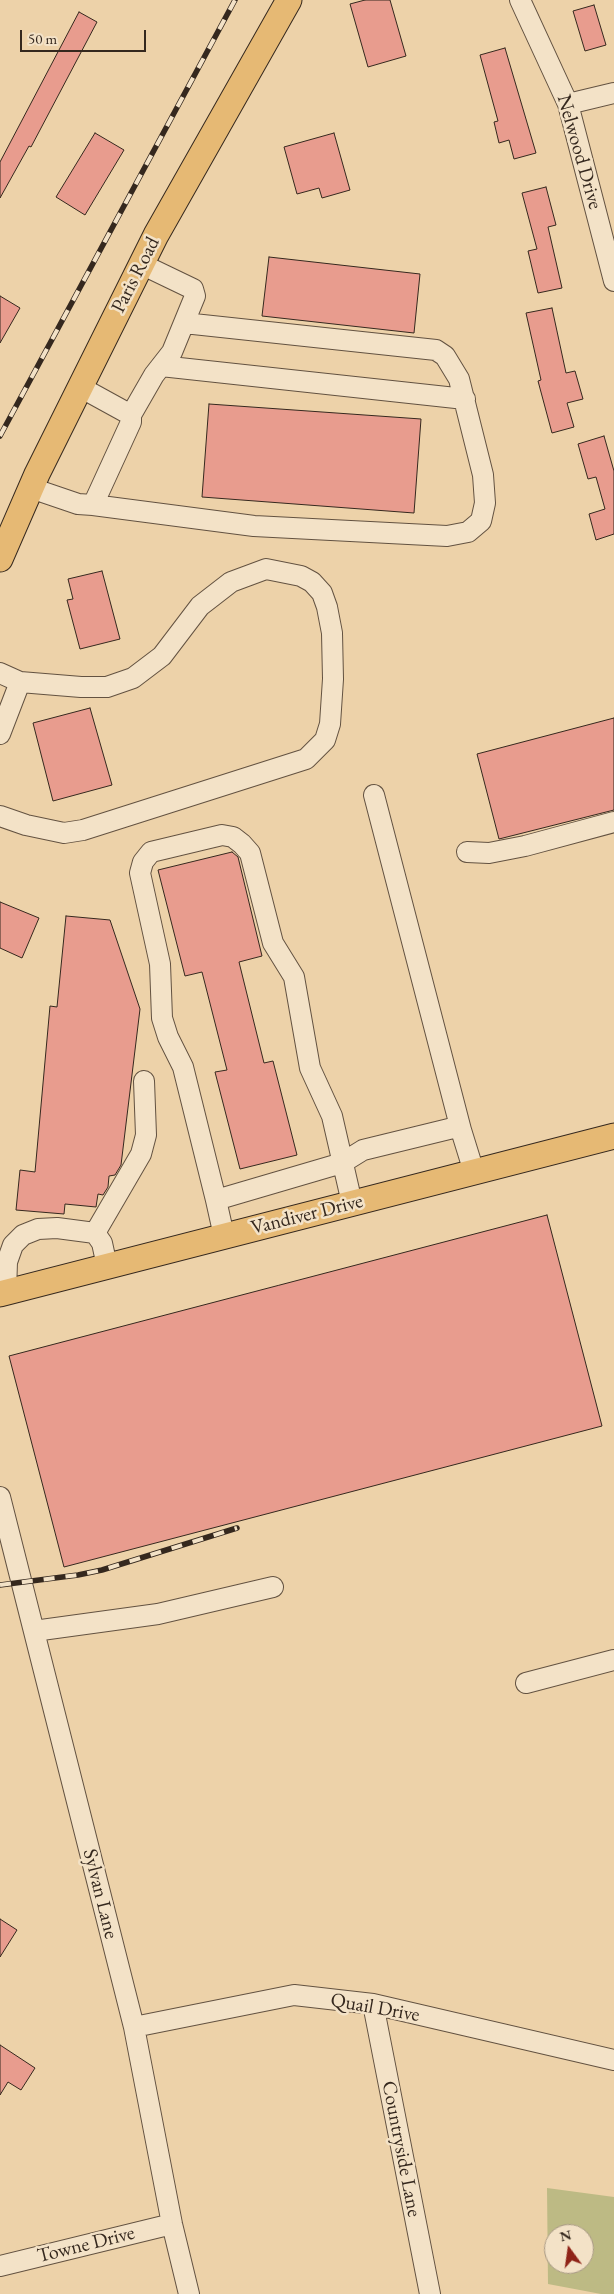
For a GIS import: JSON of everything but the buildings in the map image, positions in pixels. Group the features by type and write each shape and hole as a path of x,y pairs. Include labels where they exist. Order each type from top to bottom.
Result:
{"main road":[{"name":"Paris Road","path":"0,559 31,488 141,264 289,0"},
{"name":"Vandiver Drive","path":"3,1293 614,1136"}],"street":[{"name":"Nelwood Drive","path":"520,0 568,104 614,280"},
{"path":"568,104 614,93"},
{"path":"93,505 131,422 131,415 161,366 172,352 195,296 192,289 141,264"},
{"path":"31,488 78,504 254,526 447,536 468,532 481,521 485,503 483,475 465,399 459,379 445,356 436,350 184,323"},
{"path":"161,366 465,399"},
{"path":"80,387 131,415"},
{"path":"0,673 20,682 107,687 133,678 162,656 200,606 231,582 266,569 301,576 312,582 322,593 328,607 333,642 330,724 325,740 306,758 84,830 64,833 26,825 0,816"},
{"path":"0,734 20,682"},
{"path":"374,795 461,1130 474,1172"},
{"path":"467,852 489,853 524,846 614,822"},
{"path":"224,1236 183,1067 168,1037 162,1018 160,964 140,873 143,862 151,852 222,835 233,837 250,853 273,943 294,977 310,1068 332,1116 352,1203"},
{"path":"96,1233 141,1154 146,1135 144,1081"},
{"path":"216,1200 342,1163 363,1150 453,1128 461,1130"},
{"path":"3,1293 7,1262 13,1245 23,1235 38,1229 57,1228 96,1233"},
{"path":"96,1233 102,1243 107,1266"},
{"name":"Sylvan Lane","path":"0,1497 134,2027 172,2224 189,2294"},
{"path":"34,1631 158,1614 273,1587"},
{"path":"526,1683 614,1660"},
{"name":"Quail Drive","path":"134,2027 294,1995 373,2004 614,2060"},
{"name":"Countryside Lane","path":"373,2004 430,2294"},
{"name":"Towne Drive","path":"0,2266 172,2224"}],"shaded area":[{"path":"547,2188 614,2197 614,2294 601,2294 548,2284 548,2274 594,2274 594,2224 547,2224"}],"railway":[{"path":"0,436 235,0"},
{"path":"0,1585 102,1570 237,1528"}]}
